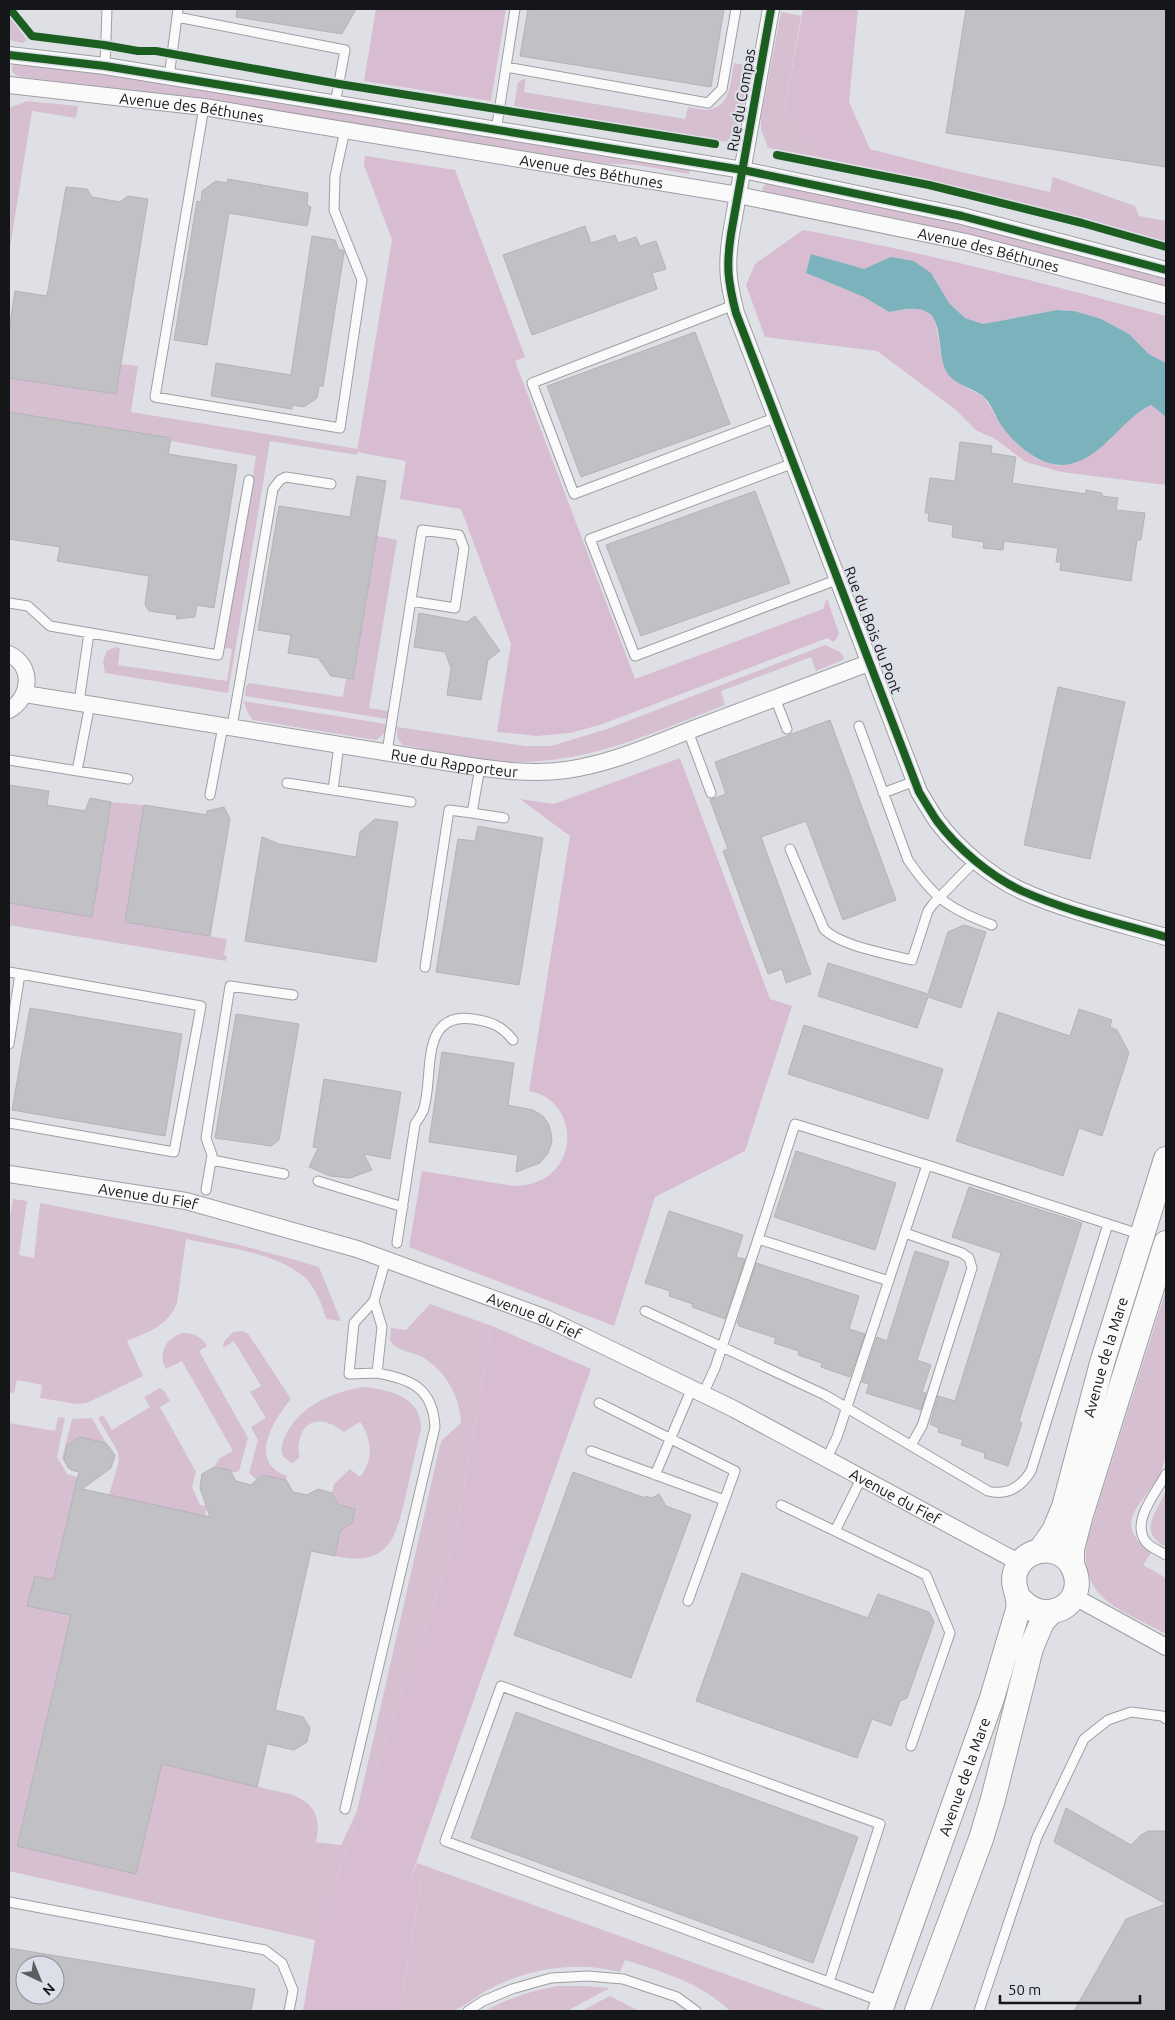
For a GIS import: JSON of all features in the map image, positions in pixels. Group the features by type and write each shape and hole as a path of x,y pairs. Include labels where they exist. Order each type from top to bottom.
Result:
{"street":[{"name":"Rue du Compas","path":"738,195 772,9"},
{"name":"Avenue des Béthunes","path":"9,55 105,66 743,170 962,216 1166,270"},
{"name":"Avenue des Béthunes","path":"9,85 204,107 738,195 966,242 1166,295"},
{"name":"Rue du Bois du Pont","path":"738,195 727,269 734,305 915,781 937,821 976,860 998,877 1021,890 1076,910 1166,937"},
{"path":"9,654 21,664 26,672 27,679 25,694 16,706 9,710"},
{"name":"Rue du Rapporteur","path":"25,694 505,771 534,772 567,770 635,751 870,662"},
{"name":"Avenue de la Mare","path":"882,2007 992,1698 1020,1600 1014,1581 1020,1563 1032,1553 1040,1550 1054,1531 1064,1507 1102,1363 1166,1159"},
{"name":"Avenue du Fief","path":"9,1174 186,1201 357,1249 546,1318 698,1391 1020,1563"},
{"name":"Avenue de la Mare","path":"1073,1596 1076,1590 1076,1576 1072,1564 1072,1549 1080,1518 1166,1243"},
{"path":"1040,1550 1058,1552 1072,1564"},
{"path":"1020,1600 1033,1610 1051,1612 1064,1607 1073,1596 1166,1647"},
{"name":"Avenue de la Mare","path":"917,2011 981,1839 1031,1648 1042,1622 1051,1612"}],"lane":[{"path":"105,66 107,9"},
{"path":"496,131 515,9"},
{"path":"506,68 708,103 722,89 736,9"},
{"path":"169,77 177,13 344,50 335,104"},
{"path":"204,107 155,397 340,428 362,280 334,210 335,176 345,130"},
{"path":"734,305 532,383 563,466 574,494 776,417"},
{"path":"794,463 590,539 634,656 839,579"},
{"path":"210,795 227,727 273,489 280,480 286,477 332,484"},
{"path":"9,603 28,606 50,626 218,655 249,480"},
{"path":"387,752 422,530 459,535 464,548 455,608 411,601"},
{"path":"77,771 85,703 89,633"},
{"path":"776,698 787,729"},
{"path":"858,726 908,860 918,875 939,898 960,913 992,925"},
{"path":"688,731 712,793"},
{"path":"333,790 339,745"},
{"path":"9,760 128,779"},
{"path":"472,813 480,767"},
{"path":"883,793 915,781"},
{"path":"287,783 411,802"},
{"path":"424,967 448,810 504,818"},
{"path":"790,849 824,929 843,941 912,960 928,911 976,860"},
{"path":"9,972 201,1006 174,1152 9,1123"},
{"path":"9,1044 20,974"},
{"path":"206,1190 212,1155 206,1138 230,986 293,996"},
{"path":"397,1243 415,1124 424,1110 432,1042 439,1032 456,1019 465,1018 492,1022 500,1026 513,1040"},
{"path":"655,1474 670,1438 722,1347 795,1124 927,1165 1142,1236"},
{"path":"212,1160 284,1174"},
{"path":"826,1458 837,1438 927,1165"},
{"path":"318,1181 403,1207"},
{"path":"645,1311 847,1407 988,1491 1004,1492 1014,1489 1026,1478 1034,1464 1108,1224"},
{"path":"905,1233 962,1254 969,1258 972,1268 922,1426 911,1445"},
{"path":"758,1239 889,1281"},
{"path":"345,1809 435,1426 434,1411 428,1398 418,1386 399,1377 377,1373 349,1374 354,1323 374,1301 386,1259"},
{"path":"374,1301 382,1327 377,1373"},
{"path":"599,1403 735,1471 688,1601"},
{"path":"591,1451 724,1500"},
{"path":"1166,1474 1142,1520 1141,1529 1145,1541 1166,1555"},
{"path":"835,1531 862,1477"},
{"path":"781,1505 926,1575 950,1633 911,1746"},
{"path":"829,1982 880,1824 501,1686 445,1842 829,1982 882,2007"},
{"path":"979,2011 1037,1836 1084,1739 1108,1720 1131,1712 1162,1716 1166,1719"},
{"path":"9,1902 266,1950 282,1963 293,1990 289,2011"},
{"path":"468,2011 483,2001 512,1988 551,1978 588,1976 623,1979 677,1998 696,2011"}],"shaded area":[{"path":"376,9 506,9 491,101 364,81"},
{"path":"803,9 858,9 849,102 870,149 944,168 940,183 819,157 785,108"},
{"path":"781,12 801,16 785,108 819,157 768,148 761,129 761,117"},
{"path":"9,16 27,40 23,43 9,40"},
{"path":"15,63 116,75 690,168 689,174 637,165 576,162 165,95 22,77 17,76 12,71"},
{"path":"734,63 751,66 740,124 736,132 726,142 514,106 518,82 526,78 524,92 685,119 688,107 708,110 718,107 723,102 731,84"},
{"path":"27,101 78,106 76,118 32,111 9,254 9,108"},
{"path":"365,156 455,170 525,357 515,361 635,679 823,609 827,598 839,634 834,642 827,638 600,725 570,733 537,736 497,732 511,644 461,509 400,499 406,461 357,452 392,240 364,165"},
{"path":"944,168 1050,192 1053,177 1135,206 1139,216 1166,221 1166,242 1096,222 940,184"},
{"path":"767,183 931,216 1166,276 1166,288 764,192 762,188"},
{"path":"803,230 895,248 986,269 1166,316 1166,363 1149,354 1129,334 1074,311 1057,310 983,324 965,318 949,303 931,273 914,261 891,257 864,270 812,254 806,273 864,297 889,312 916,308 928,312 935,319 941,354 963,386 984,397 1003,428 1017,443 1037,459 1059,466 1109,441 1129,418 1151,405 1166,417 1166,485 1061,472 1026,462 994,438 977,431 956,410 877,351 765,337 746,285 755,264"},
{"path":"121,364 138,366 131,412 358,449 357,455 270,441 228,693 105,673 103,661 107,651 115,647 120,648 118,665 227,681 232,649 225,648 256,456 171,441 171,438 9,412 9,378 116,394"},
{"path":"377,536 397,540 369,708 389,711 387,719 245,696 246,687 249,683 343,697 346,678 353,679"},
{"path":"825,645 840,652 844,657 843,660 816,671 811,657 721,691 725,705 624,743 573,757 546,761 489,761 402,745 397,737 397,727 525,746 551,746 607,729"},
{"path":"243,701 386,724 385,733 376,740 253,720"},
{"path":"680,758 770,999 792,1006 745,1151 655,1197 614,1326 409,1247 422,1171 513,1186 536,1182 552,1172 563,1158 567,1142 566,1125 559,1110 547,1098 529,1091 570,836 520,799 554,804"},
{"path":"111,802 144,805 125,922 227,939 224,955 227,956 226,961 9,925 9,903 92,917"},
{"path":"13,1199 27,1201 19,1255 34,1258 40,1203 145,1224 215,1239 319,1267 341,1321 326,1319 320,1301 311,1285 303,1276 278,1261 247,1252 186,1239 177,1303 173,1311 157,1327 127,1341 143,1376 87,1403 77,1404 40,1398 42,1385 17,1380 14,1393 9,1392 9,1223"},
{"path":"1166,1290 1166,1455 1159,1475 1138,1506 1131,1523 1133,1532 1139,1542 1151,1553 1143,1565 1166,1578 1166,1629 1164,1633 1117,1608 1105,1599 1095,1588 1088,1574 1086,1558 1088,1537"},
{"path":"430,1304 492,1326 454,1547 315,1940 9,1871 9,1423 55,1431 58,1417 65,1418 57,1457 67,1474 78,1477 46,1609 71,1615 17,1845 136,1874 162,1764 293,1795 307,1803 315,1813 318,1826 316,1842 341,1845 357,1811 440,1445 442,1440 461,1423 458,1403 450,1384 444,1376 437,1368 420,1356 399,1349 390,1340 391,1328 406,1330"},
{"path":"492,1326 591,1369 411,1877 421,1881 399,2011 303,2011 315,1940 454,1547"},
{"path":"243,1331 249,1335 291,1399 271,1429 266,1451 268,1461 275,1470 287,1476 286,1480 262,1475 257,1480 249,1473 258,1440 251,1427 266,1418 250,1392 261,1386 234,1341 223,1348 224,1342 233,1332"},
{"path":"183,1333 196,1336 207,1346 199,1351 248,1438 239,1471 231,1473 230,1470 214,1467 220,1458 233,1451 182,1361 166,1369 163,1363 163,1352 168,1342"},
{"path":"364,1387 394,1393 410,1402 420,1418 421,1429 402,1510 393,1536 387,1546 379,1553 367,1558 353,1559 335,1556 340,1531 352,1523 355,1509 339,1505 332,1493 334,1484 350,1469 360,1477 368,1464 369,1442 360,1422 344,1432 337,1427 323,1422 311,1423 302,1433 298,1444 299,1458 292,1463 283,1456 282,1445 294,1421 314,1404 338,1393"},
{"path":"160,1388 165,1392 170,1401 160,1407 196,1472 192,1487 200,1505 207,1506 205,1516 109,1495 119,1461 118,1452 98,1418 103,1415 112,1430 150,1407 144,1397"},
{"path":"92,1418 106,1443 80,1437 68,1445 64,1459 71,1470 68,1469 62,1458 72,1419"},
{"path":"1166,1490 1166,1543 1164,1546 1156,1540 1151,1527 1152,1520"},
{"path":"417,1863 828,2011 730,2011 719,2001 694,1986 667,1974 625,1960 620,1972 586,1967 537,1971 489,1989 453,2011 399,2011 421,1882 411,1877"},
{"path":"557,1986 610,1988 567,2011 485,2011 502,2002"},
{"path":"610,1996 637,2010 641,2011 581,2011"}],"water":[{"path":"811,254 864,269 891,257 914,261 931,273 949,303 965,318 983,324 1057,310 1074,311 1101,319 1129,334 1149,354 1166,363 1166,417 1151,405 1130,419 1093,454 1082,460 1060,465 1041,460 1024,449 1009,435 983,396 958,383 949,375 942,357 936,325 930,314 915,309 889,312 864,297 806,273"}],"building":[{"path":"237,9 356,9 342,34 236,17"},
{"path":"528,9 724,9 711,87 520,56"},
{"path":"966,9 1166,9 1166,167 946,133"},
{"path":"228,179 308,193 307,205 311,207 307,226 229,213 207,345 174,340 197,201 201,202 202,191 216,181 227,183"},
{"path":"66,187 87,189 92,197 120,202 128,196 148,199 116,394 9,378 9,331 15,291 47,296"},
{"path":"585,226 591,243 615,235 618,243 636,237 640,246 656,241 666,269 652,273 657,289 532,335 503,255"},
{"path":"312,236 335,240 339,250 343,250 344,253 323,386 319,386 317,398 304,407 292,405 292,409 211,396 216,363 291,375"},
{"path":"695,332 730,424 581,477 547,386"},
{"path":"9,412 171,438 168,454 237,465 214,608 197,605 195,617 176,619 177,615 149,611 145,605 149,576 57,561 60,547 9,539"},
{"path":"960,442 992,446 991,453 1016,457 1012,483 1086,494 1086,490 1102,493 1102,496 1118,498 1116,510 1145,513 1141,540 1137,540 1131,581 1060,570 1061,562 1056,562 1058,548 1004,541 1003,550 983,548 984,542 952,537 953,525 928,521 929,513 925,513 930,478 955,481"},
{"path":"357,476 386,481 353,679 331,676 318,658 288,653 291,635 258,630 279,506 350,517"},
{"path":"755,491 790,583 641,636 606,545"},
{"path":"419,613 467,622 475,616 500,651 488,660 481,700 447,695 451,668 445,652 414,647"},
{"path":"1058,687 1125,702 1090,859 1024,845"},
{"path":"830,720 896,900 843,920 806,821 761,837 811,974 786,983 782,969 768,974 723,851 728,849 710,800 726,794 715,762"},
{"path":"9,785 49,791 47,805 85,811 90,798 111,802 92,917 9,903"},
{"path":"144,805 207,815 207,811 224,807 230,819 210,936 125,922"},
{"path":"375,819 398,822 376,962 245,941 262,837 279,844 356,857 360,832"},
{"path":"478,826 543,838 519,985 436,972 458,839 475,841"},
{"path":"964,925 986,932 961,1008 928,997 917,1028 818,996 828,963 928,994 948,932"},
{"path":"30,1008 182,1034 165,1136 12,1110"},
{"path":"1079,1009 1112,1020 1110,1027 1117,1030 1129,1053 1102,1136 1079,1128 1063,1176 956,1141 998,1012 1070,1036"},
{"path":"236,1014 299,1024 279,1140 271,1146 215,1138"},
{"path":"804,1025 943,1069 928,1119 788,1074"},
{"path":"442,1052 514,1063 508,1105 533,1110 543,1116 549,1125 552,1142 548,1153 540,1163 516,1172 518,1155 429,1142"},
{"path":"324,1079 401,1092 390,1159 364,1154 372,1170 350,1178 330,1176 309,1167 318,1148 313,1147"},
{"path":"796,1151 896,1183 875,1250 774,1217"},
{"path":"969,1187 1082,1223 1019,1421 1022,1423 1008,1466 984,1458 985,1453 961,1445 963,1440 938,1432 939,1428 930,1424 938,1396 955,1401 1001,1253 952,1237"},
{"path":"669,1211 743,1235 736,1257 745,1259 725,1319 692,1307 693,1304 669,1296 670,1291 645,1283"},
{"path":"915,1251 949,1262 917,1360 931,1365 922,1392 926,1393 921,1410 866,1393 869,1384 862,1382 877,1337 887,1341"},
{"path":"756,1263 859,1296 849,1329 865,1334 850,1377 821,1367 822,1363 798,1355 799,1351 774,1343 776,1338 739,1326 737,1323"},
{"path":"80,1437 106,1443 115,1455 111,1468 82,1489 210,1517 200,1488 202,1474 214,1467 230,1470 236,1481 251,1485 262,1475 286,1480 293,1492 307,1495 318,1489 332,1493 339,1505 355,1509 352,1523 340,1531 335,1556 311,1551 275,1710 303,1717 310,1728 307,1742 294,1750 267,1744 257,1787 162,1764 136,1874 17,1846 71,1615 27,1606 35,1576 53,1580 79,1472 71,1470 64,1459 67,1445"},
{"path":"573,1472 645,1498 645,1496 652,1498 659,1494 666,1506 691,1515 631,1678 514,1635"},
{"path":"742,1573 868,1618 878,1594 929,1612 934,1622 907,1698 900,1701 891,1726 872,1719 857,1758 696,1701"},
{"path":"516,1712 858,1837 813,1963 471,1838"},
{"path":"1066,1808 1131,1845 1148,1831 1166,1831 1166,1904 1054,1842"},
{"path":"1166,1904 1166,2011 1074,2011 1126,1919"},
{"path":"9,1948 51,1955 15,1955 15,2005 65,2005 65,1957 255,1989 251,2011 9,2011"}],"cycle path":[{"path":"10,9 32,36 138,51 156,51 339,84 715,144"},
{"path":"771,9 731,234 728,265 731,292 736,313 919,792 937,821 955,842 975,861 998,878 1022,891 1057,905 1166,937"},
{"path":"9,55 105,66 743,170 962,216 1166,270"},
{"path":"777,155 929,185 1082,223 1166,247"}]}
